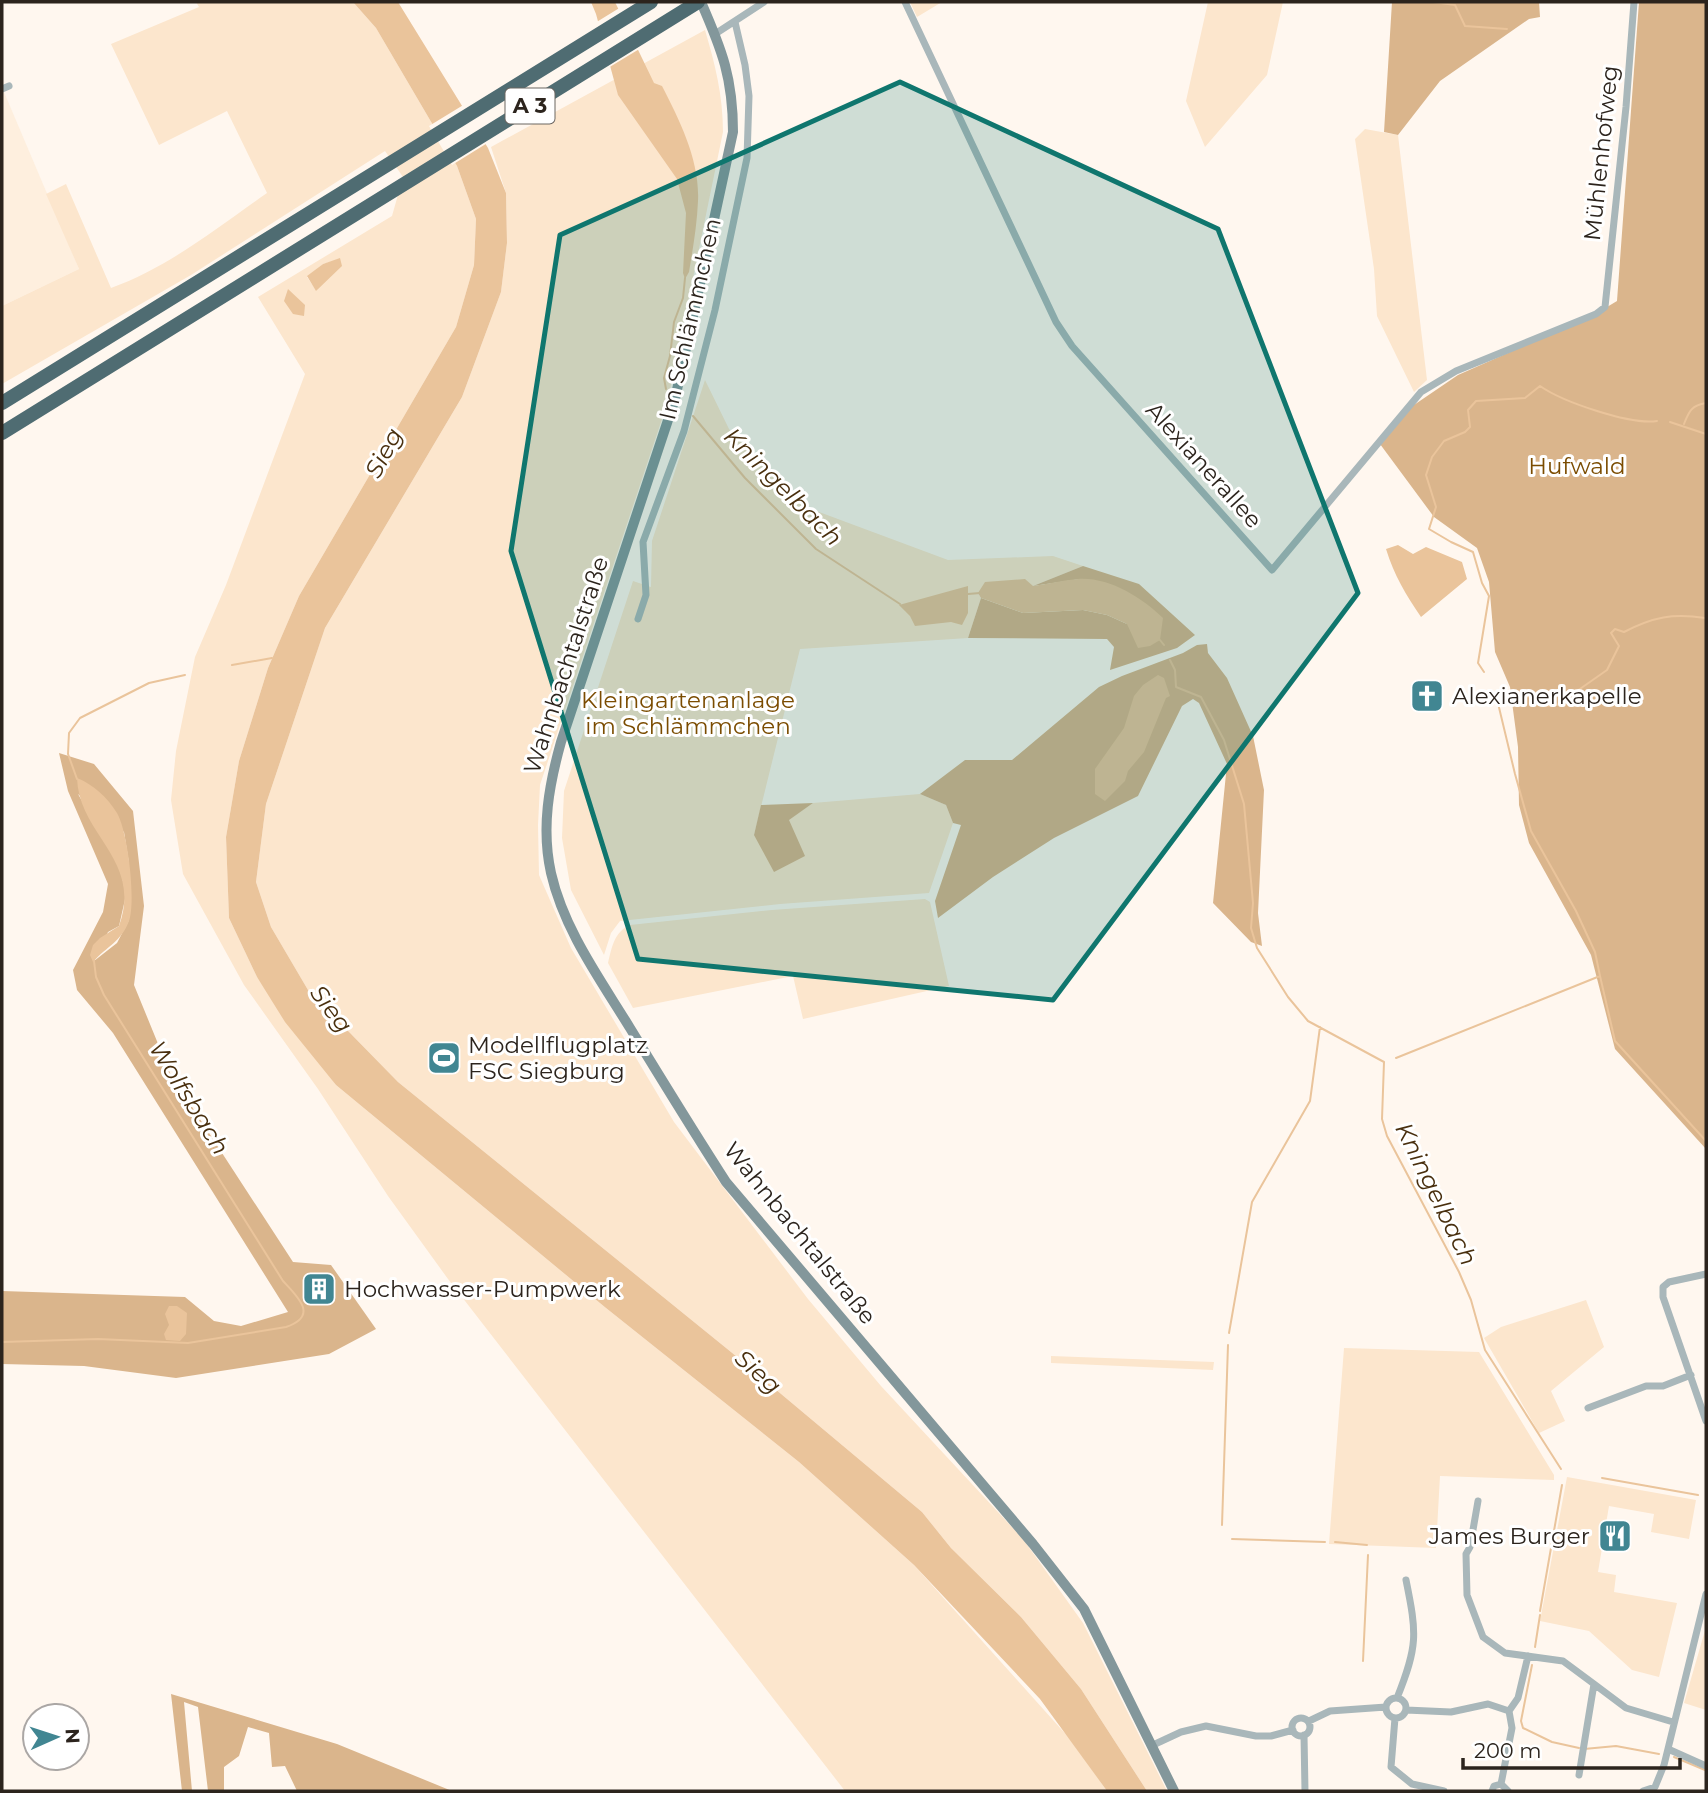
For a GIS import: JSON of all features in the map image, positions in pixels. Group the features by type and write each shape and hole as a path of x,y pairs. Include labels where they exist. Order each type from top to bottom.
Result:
{"highway":[{"name":"A 3","path":"2,403 651,2"},
{"name":"A 3","path":"2,433 700,2"}],"main road":[{"name":"Wahnbachtalstraße","path":"700,2 715,34 729,75 733,132 675,399 549,786 547,823 551,872 579,946 682,1116 726,1182 1033,1544 1084,1609 1174,1791"}],"street":[{"path":"715,34 764,2"},
{"name":"Alexianerallee","path":"905,2 1056,322 1072,346 1272,570 1422,392 1456,371 1596,314 1605,307"},
{"name":"Mühlenhofweg","path":"1605,307 1634,2"},
{"name":"Im Schlämmchen","path":"638,619 646,595 643,542 684,431 715,310 747,158 749,96 735,22"},
{"path":"1706,1274 1669,1282 1664,1287 1663,1297 1706,1420"},
{"path":"1588,1408 1646,1386 1663,1386 1691,1375"},
{"path":"1478,1501 1470,1547 1466,1554 1467,1595 1483,1637 1504,1653 1563,1661 1626,1708 1673,1722"},
{"path":"1397,1698 1410,1667 1415,1627 1406,1580"},
{"path":"1643,1791 1656,1789 1664,1765 1706,1594"},
{"path":"1502,1784 1512,1728 1509,1711 1518,1698 1528,1656"},
{"path":"1579,1775 1594,1684"},
{"path":"1397,1698 1404,1703 1406,1710 1402,1716 1395,1718 1387,1714 1386,1707 1390,1699 1397,1698"},
{"path":"1406,1710 1451,1712 1488,1704 1509,1711"},
{"path":"1304,1735 1297,1735 1293,1730 1293,1722 1298,1718 1309,1721 1329,1711 1386,1707"},
{"path":"1391,1768 1395,1718"},
{"path":"1306,1791 1304,1735 1310,1728 1309,1721"},
{"path":"1153,1745 1181,1732 1206,1726 1256,1736 1271,1736 1293,1730"},
{"path":"1668,1749 1706,1766"},
{"path":"1382,1768 1391,1768 1412,1784 1444,1791"},
{"path":"1492,1791 1494,1786 1502,1784"},
{"path":"1502,1784 1508,1791"}],"highlighted area":[{"path":"900,82 1218,229 1358,593 1053,1000 638,959 511,551 560,235"}],"shaded area":[{"path":"4,92 79,269 2,306 2,93"}],"green space":[{"path":"196,2 353,2 376,28 457,166 476,219 474,265 456,327 299,596 268,668 239,761 226,837 229,918 257,977 336,1085 606,1308 799,1462 914,1565 1070,1739 1107,1791 845,1791 448,1279 388,1196 318,1089 244,985 183,874 171,800 176,751 195,657 226,585 305,374 258,297 392,216 403,177 385,151 191,275 2,384 2,306 79,269 46,194 66,184 111,288 173,258 267,193 227,111 159,145 111,44 199,7","holes":["340,259 316,291 307,277 323,264"]},
{"path":"910,2 942,2 917,17"},
{"path":"1208,2 1283,2 1267,75 1205,147 1186,101"},
{"path":"1392,2 1539,2 1540,17 1529,19 1440,81 1398,135 1384,132"},
{"name":"Hufwald","path":"1639,2 1706,2 1706,1149 1615,1049 1591,955 1529,843 1519,805 1518,747 1510,687 1495,652 1489,582 1477,548 1434,517 1380,444 1411,407 1458,375 1592,316 1617,301"},
{"path":"705,30 718,80 723,132 667,404 540,785 539,875 571,948 674,1122 808,1299 881,1386 1023,1539 1083,1623 1167,1791 1147,1791 1081,1689 1021,1617 951,1548 922,1512 731,1352 398,1082 308,990 271,927 256,882 266,804 325,628 462,397 501,292 507,243 506,193 491,147"},
{"path":"1365,129 1398,135 1427,380 1414,392 1377,316 1374,269 1355,139"},
{"name":"Kleingartenanlage im Schlämmchen","path":"705,380 729,429 803,506 948,560 1053,556 1083,566 1033,586 978,593 981,598 968,638 800,649 754,835 789,819 813,803 920,794 946,805 953,823 929,893 780,904 620,921 611,933 604,955 571,890 562,838 564,791 633,581 651,587 652,541"},
{"path":"1083,566 1139,584 1195,635 1177,648 1110,670 1114,647 1107,639 968,638 981,598 1023,613 1083,610 1107,615 1127,624 1150,646 1080,579 1033,586"},
{"path":"1207,644 1208,653 1227,678 1253,736 1264,790 1258,913 1262,946 1251,942 1213,903 1227,764 1199,703 1193,699 1182,706 1138,796 1054,838 993,877 938,918 935,901 961,825 953,823 946,805 920,794 965,760 1012,760 1099,687 1197,645"},
{"path":"59,753 94,764 133,811 144,906 134,985 170,1073 293,1262 331,1265 376,1329 329,1354 176,1378 84,1366 2,1364 2,1291 185,1297 214,1321 241,1326 288,1312 113,1033 77,990 73,970 103,912 108,884 68,791","holes":["78,794 124,832 129,863 129,920 117,943 94,961 108,932 119,926 126,895 116,860"]},
{"path":"813,803 789,820 805,856 774,872 754,835 761,805"},
{"path":"925,899 930,902 949,986 803,1019 793,976 633,1008 608,963 617,936 630,925 772,910"},
{"path":"1586,1300 1604,1347 1551,1391 1565,1421 1539,1433 1484,1338 1501,1327"},
{"path":"1344,1348 1479,1352 1554,1475 1554,1480 1440,1476 1436,1548 1329,1544"},
{"path":"1051,1356 1214,1362 1213,1370 1051,1363"},
{"path":"1567,1477 1696,1500 1689,1539 1651,1532 1654,1514 1609,1506 1598,1572 1616,1575 1614,1592 1677,1603 1659,1677 1632,1670 1589,1631 1540,1621"},
{"path":"1706,1627 1706,1710 1684,1703"},
{"path":"171,1694 337,1744 452,1791 297,1791 285,1766 272,1767 269,1733 248,1727 239,1756 224,1767 224,1791 208,1791 198,1707 184,1702 192,1791 182,1791"}],"water":[{"name":"Sieg","path":"353,2 398,2 488,148 506,193 507,243 501,292 462,397 325,628 266,804 256,882 271,927 308,990 398,1082 731,1352 922,1512 951,1548 1021,1617 1081,1689 1147,1791 1107,1791 1040,1699 914,1565 799,1462 606,1308 336,1085 285,1022 257,977 229,918 226,837 239,761 268,668 299,596 456,327 474,265 476,219 457,166 376,28"},
{"path":"591,2 615,2 654,83 662,86 688,142 696,171 698,201 689,272 685,279 686,213 677,179 618,95"},
{"path":"340,258 342,266 316,291 307,276 323,264"},
{"path":"288,289 305,305 304,316 293,314 284,301"},
{"path":"1398,545 1413,554 1426,547 1462,562 1467,579 1421,617 1401,584 1386,549"},
{"path":"1025,579 1033,586 1090,579 1113,585 1145,603 1163,618 1160,640 1150,646 1138,648 1127,624 1107,615 1083,610 1023,613 981,598 978,593 985,582"},
{"path":"968,586 968,613 962,625 951,622 915,626 899,605"},
{"path":"1158,675 1164,678 1170,696 1166,698 1144,752 1128,771 1125,781 1105,801 1095,794 1095,769 1124,728 1134,696 1143,685"},
{"path":"77,778 100,792 117,813 127,850 131,883 131,911 126,928 93,962 90,955 93,945 119,926 124,903 123,883 117,865 80,798"},
{"path":"169,1306 177,1306 187,1313 186,1334 180,1341 166,1340 164,1334 169,1325 165,1314"}],"pier":[{"path":"621,7 641,48 608,68 595,23"},
{"path":"465,104 489,142 452,165 429,126"}],"waterway":[{"path":"1433,2 1455,5 1465,26 1507,29"},
{"name":"Kningelbach","path":"666,389 664,378 674,322 683,298 685,278"},
{"path":"1484,672 1478,663 1489,596 1482,583 1473,552 1429,529 1436,507 1426,475 1432,457 1444,441 1470,427 1468,410 1476,401 1525,398 1540,386 1564,399 1597,411 1631,419 1657,421"},
{"path":"1684,424 1692,409 1706,403"},
{"name":"Kningelbach","path":"693,416 745,478 816,549 900,604"},
{"path":"1670,422 1706,434"},
{"name":"Kningelbach","path":"968,594 980,593"},
{"path":"1518,698 1533,696 1545,706 1557,705 1607,670 1619,646 1611,633 1615,629 1624,632 1644,623 1673,616 1705,618"},
{"name":"Kningelbach","path":"1160,640 1164,645"},
{"name":"Wolfsbach","path":"232,665 272,658"},
{"name":"Kningelbach","path":"1170,660 1175,670 1176,687 1201,697 1224,740 1244,804 1253,903 1251,928 1257,948 1288,997 1308,1021 1384,1062 1382,1119 1387,1136 1459,1272 1471,1300 1485,1350 1561,1469"},
{"name":"Wolfsbach","path":"77,779 68,754 69,733 80,718 149,683 185,675"},
{"path":"1396,1058 1600,976 1595,952 1576,911 1531,831 1496,695"},
{"name":"Wolfsbach","path":"2,1342 98,1339 188,1343 286,1327 296,1323 304,1312 299,1300 283,1281 104,995 96,977 94,961"},
{"path":"1600,976 1615,1041 1706,1141"},
{"path":"1229,1333 1252,1202 1310,1101 1320,1027"},
{"path":"1222,1525 1228,1345"},
{"name":"Kningelbach","path":"1602,1478 1698,1495"},
{"path":"1540,1611 1562,1485"},
{"path":"1232,1539 1325,1542"},
{"path":"1335,1542 1367,1545"},
{"path":"1363,1661 1368,1555"},
{"path":"1535,1647 1540,1615"},
{"path":"1532,1665 1521,1721 1523,1728 1552,1742 1579,1748"},
{"path":"1584,1749 1616,1746 1659,1754"},
{"path":"1674,1757 1705,1770"}],"place":[{"name":"Alexianerkapelle","path":"1427,696"},
{"name":"Modellflugplatz FSC Siegburg","path":"444,1058"},
{"name":"Hochwasser-Pumpwerk","path":"319,1289"},
{"name":"James Burger","path":"1615,1536"}]}
